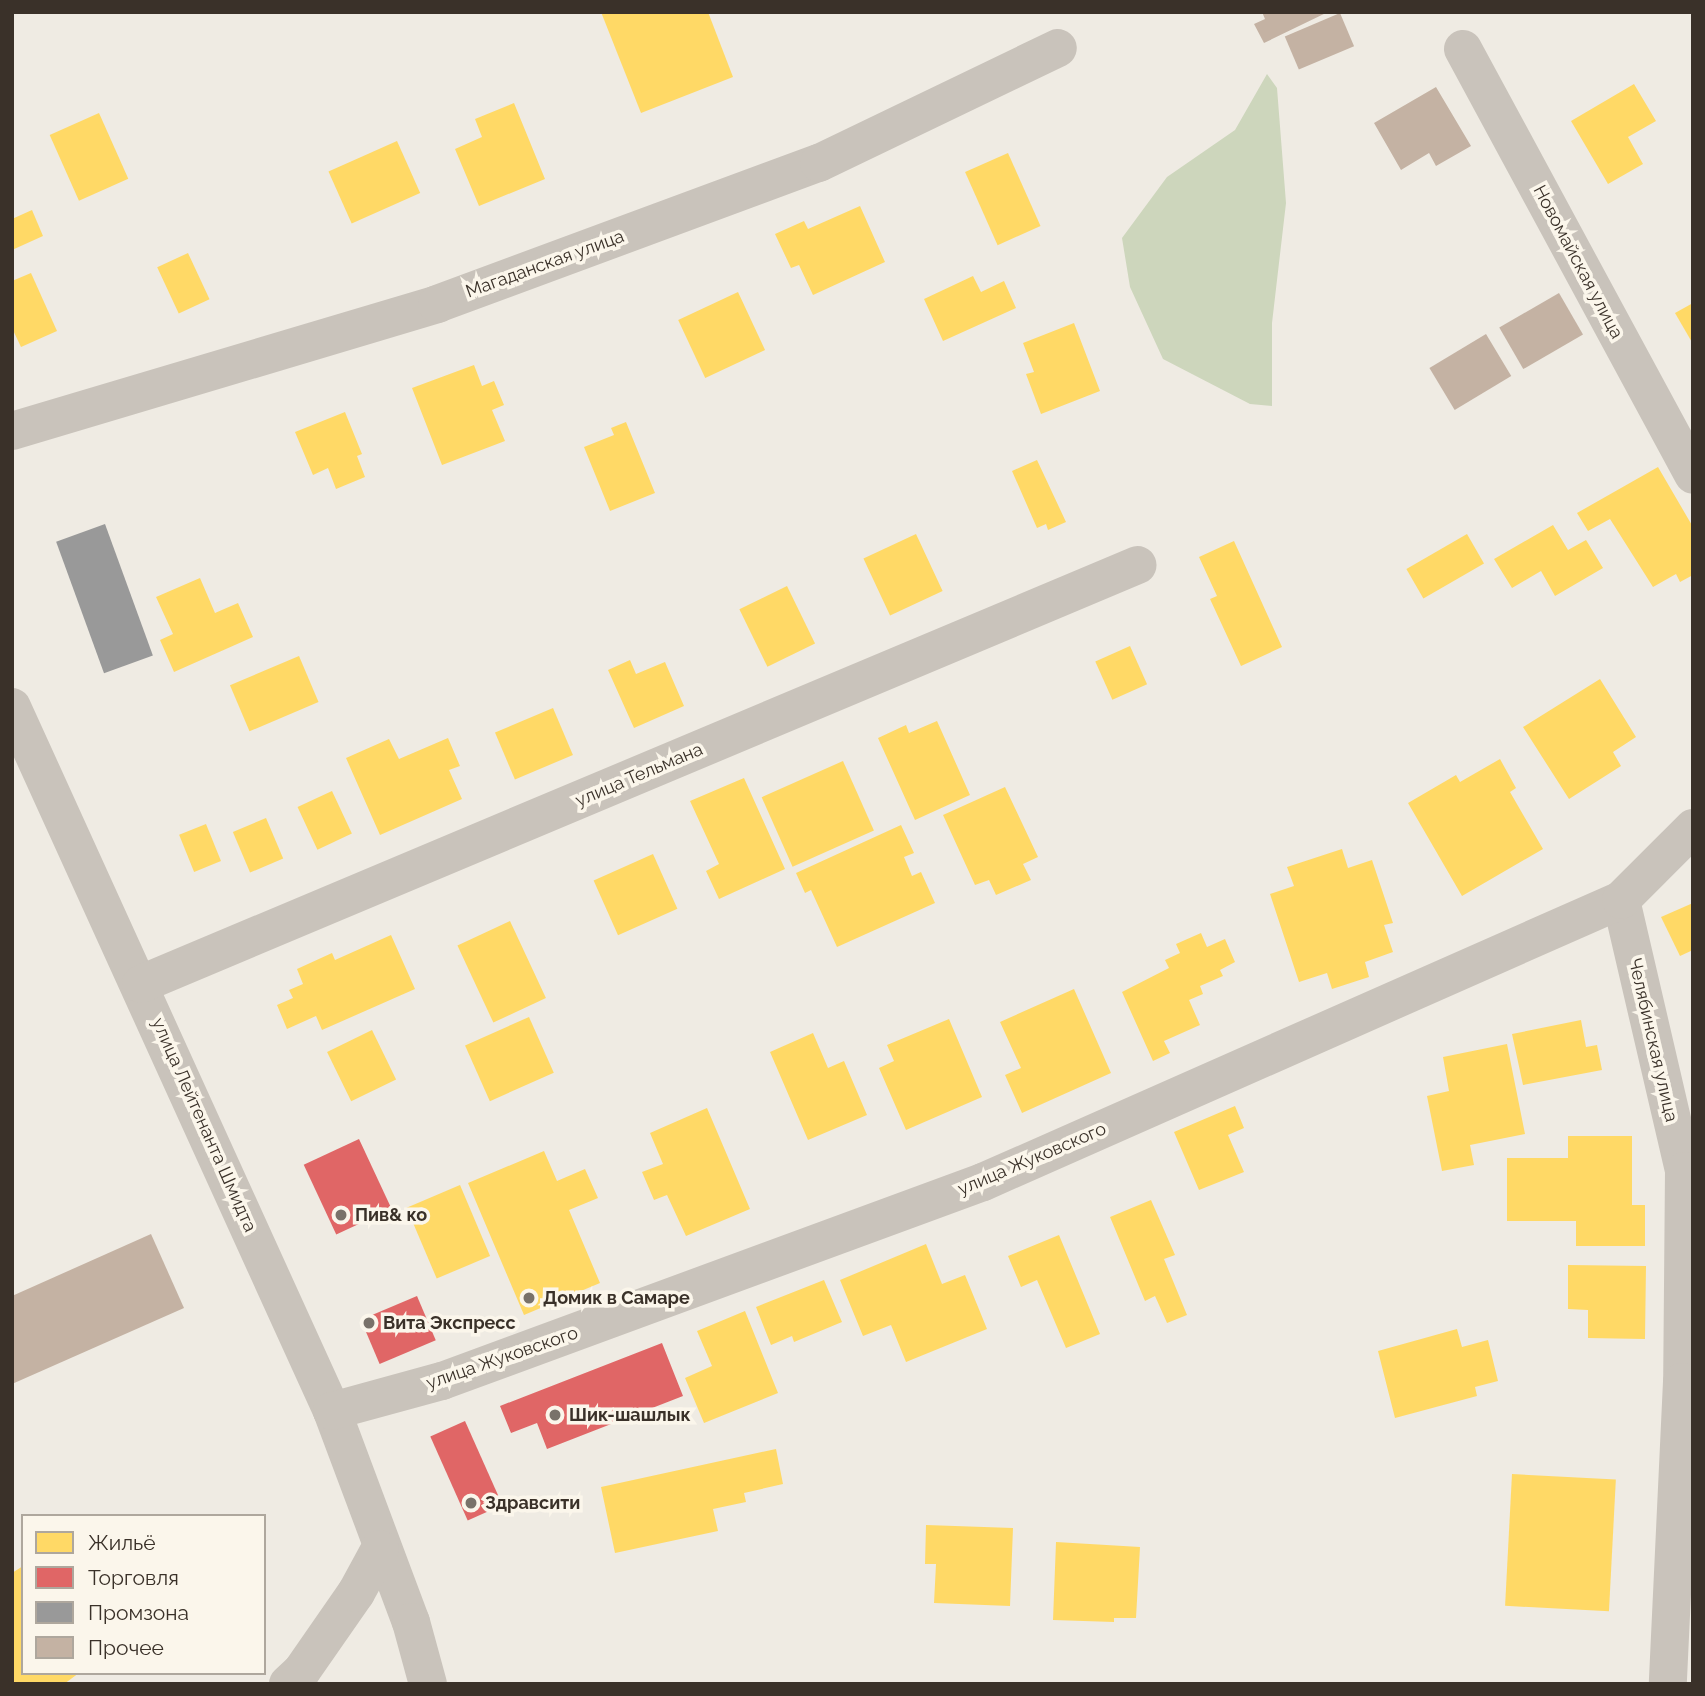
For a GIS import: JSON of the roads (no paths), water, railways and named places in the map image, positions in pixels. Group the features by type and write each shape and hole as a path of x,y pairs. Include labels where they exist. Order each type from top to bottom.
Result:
{"street":[{"name":"Магаданская улица","path":"12,431 450,299 819,163 1058,48"},
{"name":"Новомайская улица","path":"1463,49 1693,474"},
{"name":"улица Тельмана","path":"141,984 1138,565"},
{"name":"улица Лейтенанта Шмидта","path":"12,708 141,984 332,1411 380,1549 411,1622 428,1684"},
{"name":"улица Жуковского","path":"332,1411 442,1381 983,1182 1621,900 1693,828"},
{"name":"Челябинская улица","path":"1621,900 1684,1171 1686,1436 1668,1684"},
{"path":"288,1684 301,1672 356,1593 380,1549"}],"place":[{"name":"Пив& ко","path":"341,1215"},
{"name":"Домик в Самаре","path":"529,1298"},
{"name":"Вита Экспресс","path":"369,1323"},
{"name":"Шик-шашлык","path":"555,1415"},
{"name":"Здравсити","path":"471,1503"}]}
